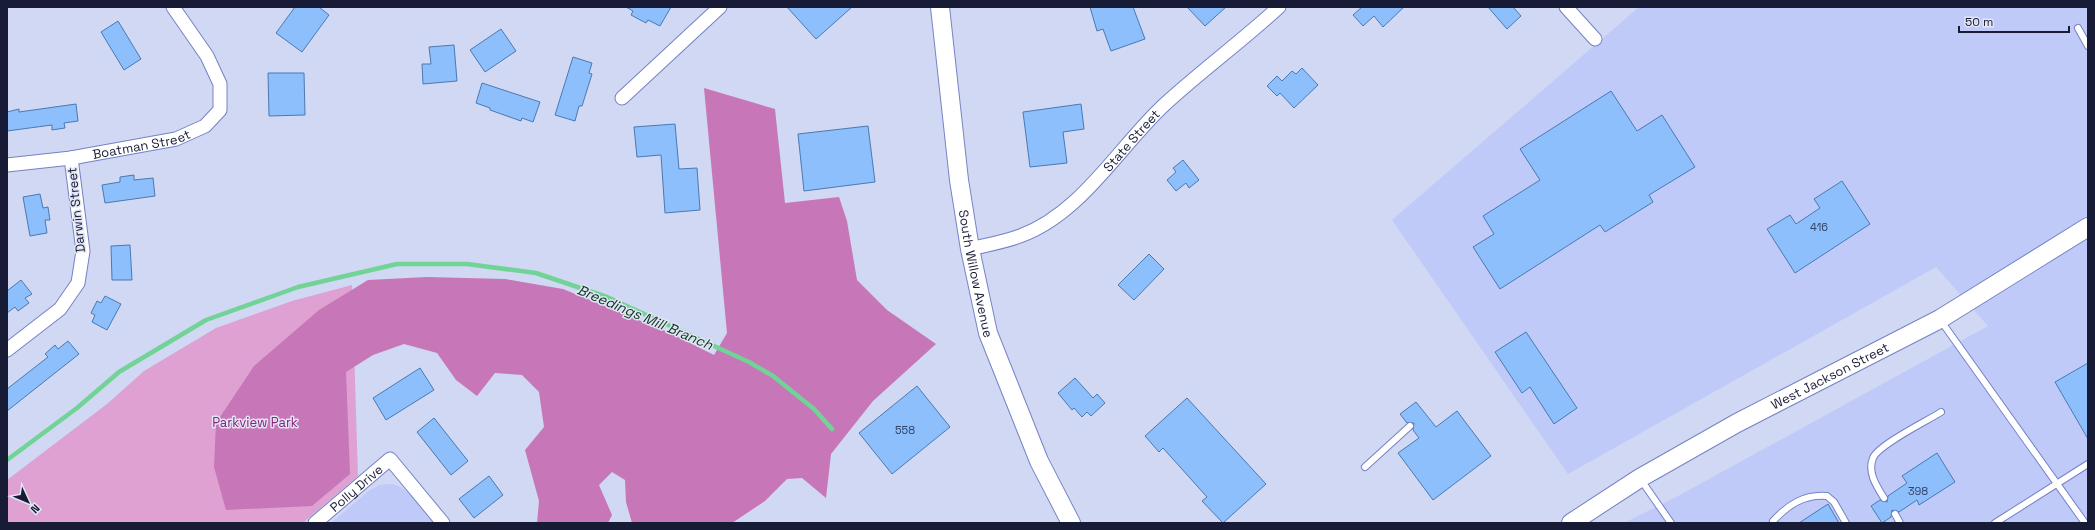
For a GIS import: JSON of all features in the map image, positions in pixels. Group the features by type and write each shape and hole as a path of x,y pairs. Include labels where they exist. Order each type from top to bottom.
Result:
{"street":[{"name":"Boatman Street","path":"7,165 71,158 176,139 205,126 220,110 220,84 207,56 173,7"},
{"path":"622,98 720,7"},
{"name":"South Willow Avenue","path":"940,7 959,180 970,249 988,333 1039,460 1071,523"},
{"name":"State Street","path":"970,249 1020,236 1056,217 1092,187 1120,151 1186,85 1253,31 1279,7"},
{"path":"1566,7 1595,40"},
{"name":"Darwin Street","path":"7,350 60,309 78,283 83,250 71,158"},
{"name":"West Jackson Street","path":"1571,523 1640,478 1737,423 1940,319 2088,227"},
{"name":"Polly Drive","path":"315,523 390,459 443,523"}],"lane":[{"path":"2078,28 2088,46"},
{"path":"1940,319 2085,523"},
{"path":"1884,498 1875,484 1871,471 1873,458 1881,448 1941,412"},
{"path":"1365,467 1410,426"},
{"path":"1995,523 2088,464"},
{"path":"1640,478 1671,523"},
{"path":"1773,521 1786,508 1802,499 1817,495 1827,496 1834,502 1846,523"},
{"path":"1895,514 1900,523"}],"shaded area":[{"path":"1639,7 2088,7 2088,523 1624,523 1678,496 1988,326 1936,267 1568,474 1392,220"},
{"path":"392,484 401,487 412,496 435,523 331,523 370,490 380,485"}],"green space":[{"path":"704,88 775,109 785,203 839,197 847,221 857,280 887,310 936,344 873,401 831,454 826,498 802,478 787,479 765,501 732,523 632,523 626,502 625,480 612,472 599,485 612,515 608,523 537,523 539,501 525,450 544,427 539,392 522,375 495,373 477,396 456,380 437,353 404,344 373,355 346,372 350,474 312,506 226,510 214,467 216,423 254,366 319,310 368,280 427,277 505,279 563,289 670,333 714,355 727,333"},
{"name":"Parkview Park","path":"352,285 358,476 303,523 7,523 7,480 107,404 144,371 216,328 292,301"}],"building":[{"path":"295,7 319,7 329,15 302,52 276,33"},
{"path":"626,7 671,7 660,26 648,20 646,23 631,15 633,11"},
{"path":"787,7 852,7 816,39"},
{"path":"1090,7 1133,7 1145,39 1111,51 1103,29 1097,31"},
{"path":"1187,7 1226,7 1205,26"},
{"path":"1362,7 1404,7 1383,27 1374,16 1363,26 1353,15"},
{"path":"1488,7 1513,7 1521,16 1507,29"},
{"path":"118,21 141,59 124,70 101,32"},
{"path":"501,29 516,51 485,72 470,50"},
{"path":"454,45 457,81 423,84 422,64 431,64 429,47"},
{"path":"573,57 592,63 589,73 592,74 582,106 579,106 575,121 555,115"},
{"path":"1302,68 1318,85 1294,108 1280,93 1277,96 1267,86 1277,76 1282,81 1292,71 1296,74"},
{"path":"268,73 304,73 305,115 269,116"},
{"path":"482,83 540,102 533,122 522,118 521,121 490,110 490,108 476,103"},
{"path":"1611,91 1637,131 1662,115 1695,167 1649,195 1653,202 1605,232 1600,225 1500,289 1473,247 1494,234 1483,216 1540,180 1520,149"},
{"path":"76,104 78,121 64,123 65,128 52,130 52,125 7,131 7,112 19,109 19,112"},
{"path":"1081,104 1084,129 1063,132 1067,163 1030,167 1023,112"},
{"path":"675,124 679,169 697,168 700,210 665,213 661,155 637,157 634,127"},
{"path":"868,126 875,182 804,191 798,134"},
{"path":"1183,160 1199,180 1189,188 1186,183 1176,191 1167,180 1176,172 1173,168"},
{"path":"134,175 134,180 153,178 155,196 105,203 102,185 120,182 120,177"},
{"path":"1842,181 1870,224 1795,273 1767,229 1790,215 1796,224 1820,208 1814,199"},
{"path":"40,194 43,208 48,207 50,220 45,220 47,233 30,236 23,197"},
{"path":"130,245 132,280 112,280 111,246"},
{"path":"1149,254 1164,269 1134,300 1118,285"},
{"path":"21,280 32,294 25,298 29,303 18,311 15,307 7,313 7,291"},
{"path":"105,296 121,304 107,330 92,322 95,315 91,313 97,301 101,303"},
{"path":"1526,332 1577,408 1554,424 1530,387 1522,393 1495,352"},
{"path":"68,341 79,354 7,411 7,389 48,357 45,354 55,345 58,349"},
{"path":"2088,363 2088,439 2055,382"},
{"path":"420,368 434,390 386,420 373,398"},
{"path":"1075,378 1093,398 1097,394 1105,403 1091,416 1087,412 1082,417 1074,408 1072,410 1058,393"},
{"path":"917,386 950,427 892,474 859,433"},
{"path":"1187,398 1266,484 1223,523 1202,501 1207,497 1163,448 1159,452 1145,436"},
{"path":"1416,402 1436,427 1457,411 1491,456 1433,500 1398,453 1419,438 1413,430 1414,423 1407,423 1400,414"},
{"path":"434,418 468,461 451,475 417,432"},
{"path":"1937,453 1955,482 1919,505 1917,500 1899,512 1892,510 1891,517 1882,523 1871,506 1880,500 1887,502 1888,496 1907,483 1902,476"},
{"path":"489,476 503,495 474,518 459,499"},
{"path":"1828,504 1839,523 1799,523"}],"waterway":[{"name":"Breedings Mill Branch","path":"7,460 77,408 119,372 206,320 298,287 397,264 467,264 536,273 607,297 749,362 773,376 814,409 832,429"}]}
